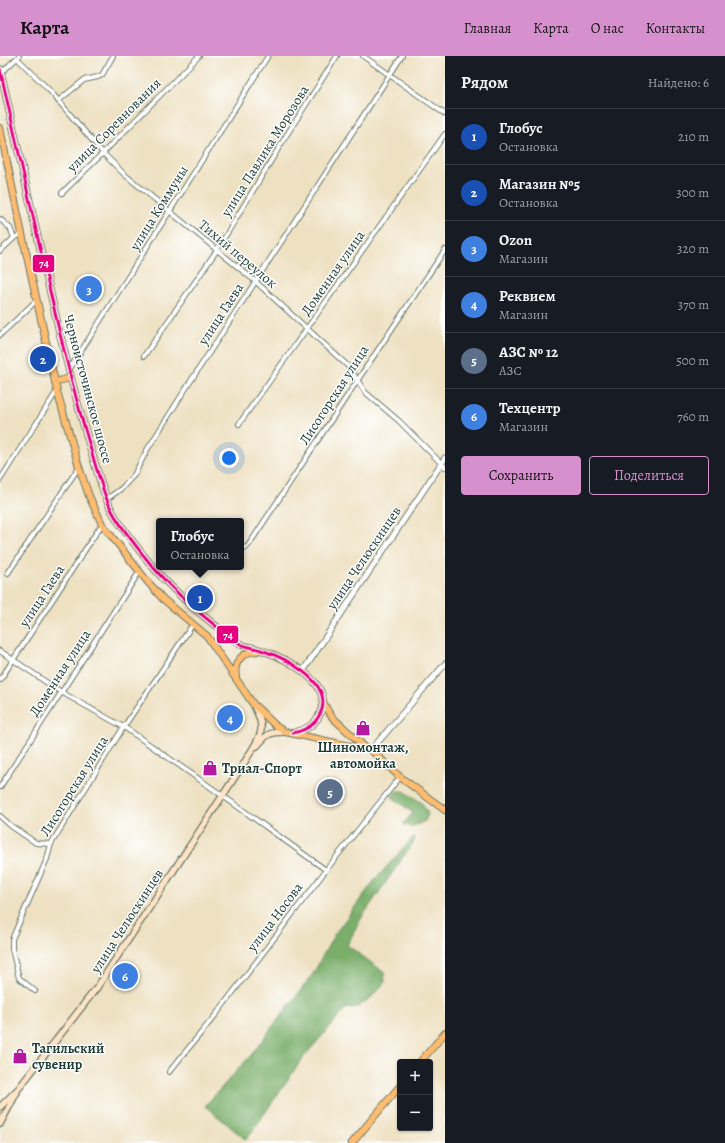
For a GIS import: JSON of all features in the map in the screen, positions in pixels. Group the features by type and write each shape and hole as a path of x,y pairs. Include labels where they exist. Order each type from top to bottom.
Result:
{"main road":[{"name":"Черноисточинское шоссе","path":"0,72 68,371 96,467 107,499 115,516 130,539 156,570"},
{"name":"Черноисточинское шоссе","path":"0,128 57,391 78,467 89,496 102,524 163,599 207,636 236,679"},
{"path":"55,382 70,378"},
{"name":"Черноисточинское шоссе","path":"156,570 174,590 230,636 242,645 261,650"},
{"path":"369,749 284,732 253,704 236,679 235,671 240,659 244,654 261,650 276,656 303,671 317,685 321,692 323,702 332,718 369,749 400,778 445,810"},
{"path":"293,733 305,730 314,724 320,714 323,702"},
{"name":"улица Челюскинцев","path":"0,1107 19,1088 98,986 246,760 261,734 263,727 260,717 253,704"},
{"name":"улица Челюскинцев","path":"246,760 265,736 272,732 284,732"},
{"path":"423,1059 445,1033"},
{"name":"улица Челюскинцев","path":"0,1124 19,1088"},
{"path":"352,1143 397,1090"}],"street":[{"path":"58,101 84,80 102,75 113,56"},
{"name":"улица Соревнования","path":"62,193 199,56"},
{"name":"улица Коммуны","path":"68,371 268,56"},
{"name":"улица Павлика Морозова","path":"144,356 217,250 286,136 337,56"},
{"path":"363,56 445,114"},
{"name":"улица Гаева","path":"107,499 122,488 134,475 159,431 402,56"},
{"path":"0,72 18,57"},
{"name":"Тихий переулок","path":"18,57 103,153 124,174 255,281 308,329 349,367 365,392 399,421 443,465"},
{"name":"Доменная улица","path":"239,424 308,329 445,134"},
{"path":"0,218 10,228 14,238"},
{"path":"0,251 14,238 22,234"},
{"name":"Лисогорская улица","path":"244,547 246,548 248,546 445,250"},
{"path":"0,335 37,300"},
{"path":"0,480 57,391"},
{"name":"улица Челюскинцев","path":"303,671 443,465 445,458"},
{"path":"8,573 78,467"},
{"name":"улица Гаева","path":"0,680 102,524"},
{"name":"Доменная улица","path":"0,787 140,571"},
{"name":"Лисогорская улица","path":"35,991 19,978 12,949 12,939 47,859 51,844 123,728 193,624"},
{"path":"0,651 61,692 127,730 223,796 326,870"},
{"path":"369,749 445,664"},
{"name":"улица Носова","path":"169,1072 218,1012 326,870 400,778"},
{"path":"0,816 11,826 36,843 51,844"}],"green space":[{"path":"396,791 404,791 422,803 428,814 425,821 411,827 403,824 413,813 392,797"},
{"path":"414,836 415,840 362,917 347,945 384,972 385,982 371,998 357,1007 345,1009 303,1058 246,1140 205,1106 251,1055 313,974 334,935 374,881"}],"transit line":[{"name":"74","path":"0,69 67,362 96,467 110,507 126,533 153,567 173,589 195,609 242,645 261,650 281,658 303,671 312,679 323,698 322,709 317,719 311,726 293,733"}],"place":[{"name":"Ozon","path":"89,289"},
{"name":"Магазин №5","path":"43,359"},
{"name":"Глобус","path":"200,598"},
{"name":"Реквием","path":"230,718"},
{"name":"Шиномонтаж, автомойка","path":"363,728"},
{"name":"Триал-Спорт","path":"210,768"},
{"name":"АЗС № 12","path":"330,792"},
{"name":"Техцентр","path":"125,976"},
{"name":"Тагильский сувенир","path":"20,1056"}]}
